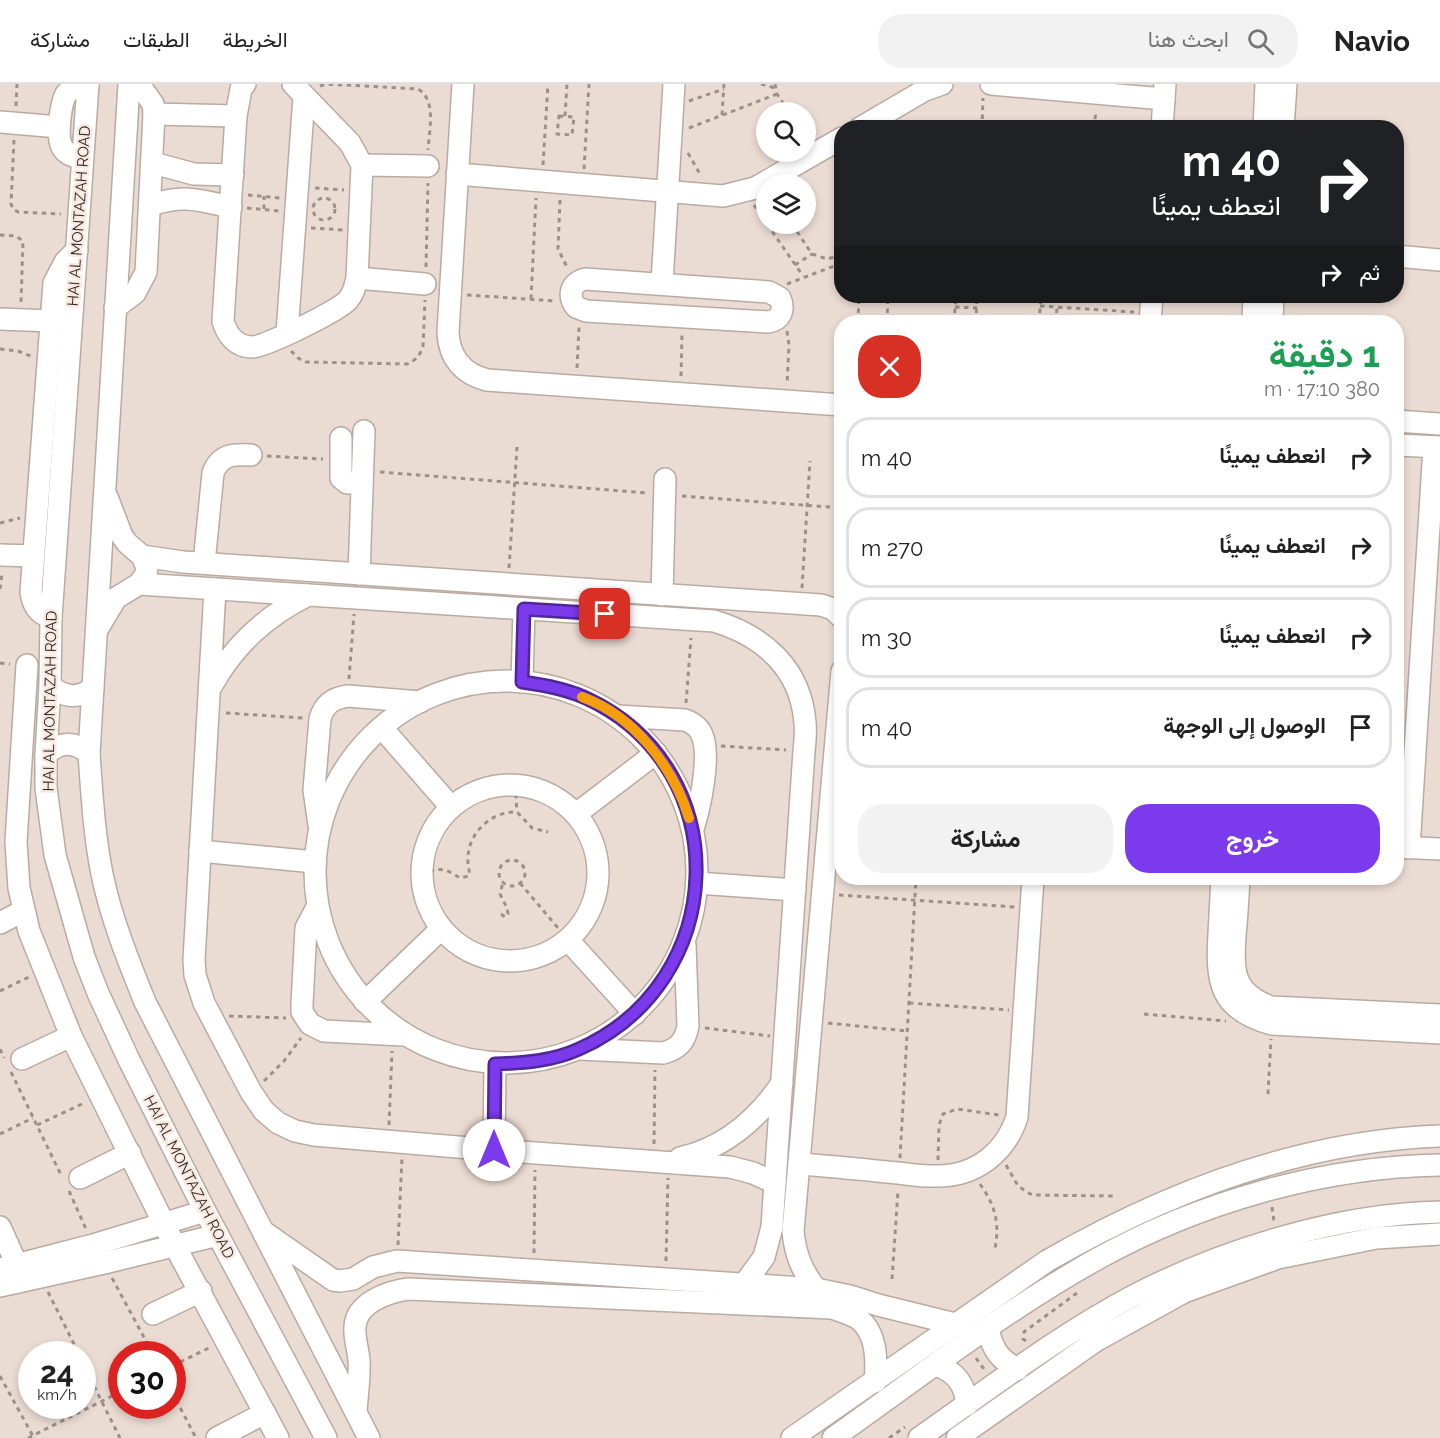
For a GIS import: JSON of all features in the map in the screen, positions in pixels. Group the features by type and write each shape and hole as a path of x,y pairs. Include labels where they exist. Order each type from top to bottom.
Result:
{"street":[{"path":"82,158 74,157 64,151 59,140 59,127 62,105 67,93 77,86 88,84"},
{"name":"HAI AL MONTAZAH ROAD","path":"88,84 51,618 46,788 55,855 63,888 98,993 121,1044 205,1211 326,1438"},
{"path":"129,84 103,488 89,754 95,830 103,875 128,961 146,1002 369,1438"},
{"path":"115,308 135,293 146,272 154,114 153,104 139,84"},
{"path":"244,84 238,99 236,116 223,321 225,329 236,342 252,347 261,345 342,306 353,294 357,278 362,165 350,143 298,91"},
{"path":"463,84 448,344 452,354 466,372 487,380 834,404"},
{"path":"662,283 667,192 674,133 672,106 674,84"},
{"path":"1264,120 1266,84"},
{"path":"1284,120 1286,84"},
{"path":"873,120 930,86"},
{"path":"987,89 1164,92 1162,120"},
{"path":"287,333 296,206 298,91"},
{"path":"154,114 236,116"},
{"path":"7,122 59,127"},
{"path":"458,174 712,196 734,194 755,188 834,143"},
{"path":"153,163 194,174 232,192"},
{"path":"362,165 428,166"},
{"path":"150,205 178,198 232,192"},
{"path":"51,618 36,609 32,601 34,556 54,283 65,262 77,250"},
{"path":"1404,257 1440,260"},
{"path":"357,278 425,284"},
{"path":"585,279 662,283 769,291 776,294 783,305 779,317 768,322 682,317 576,306 571,292 580,280 585,279"},
{"path":"10,319 51,321"},
{"path":"1404,422 1440,424"},
{"path":"358,574 364,431"},
{"path":"341,438 339,474 343,481 362,477"},
{"path":"1404,445 1437,447 1432,605 1404,840"},
{"path":"183,586 194,563 216,466 233,454 251,455"},
{"path":"662,595 664,487"},
{"path":"95,633 116,598 138,584 146,574 147,568 142,556 122,536 103,488"},
{"path":"0,555 34,556"},
{"path":"142,556 194,563 821,605 834,610"},
{"path":"420,602 421,579"},
{"path":"138,584 714,621 735,627 754,637 784,666 795,684 806,724 775,1184 769,1242 764,1257 745,1283"},
{"path":"215,589 195,975 198,990 211,1016 251,1092 264,1111 278,1123 295,1131 314,1135 742,1169 775,1184"},
{"path":"584,590 584,613"},
{"path":"210,688 235,649 251,633 289,605 309,595"},
{"path":"714,621 715,598"},
{"path":"522,682 524,609"},
{"path":"27,665 13,779 16,865 28,931 71,1036 100,1095 175,1246 278,1438"},
{"path":"317,907 306,928 302,1004 308,1021 324,1031 398,1035 463,1059 495,1064 542,1060 579,1049 608,1034 635,1014 655,992 671,968 684,941 693,912 697,883 697,856 693,829 672,776 638,733 617,716 588,699 556,687 496,681 470,685 420,702 381,728 360,749 342,773 329,800 320,829 315,862 317,907 334,958 348,981 364,1002 398,1035"},
{"path":"50,685 61,694 74,696 93,688"},
{"path":"320,829 314,790 320,719 329,702 348,696 420,702"},
{"path":"617,716 685,720 693,723 699,729 704,744 704,786 693,829"},
{"path":"806,724 834,726"},
{"path":"381,728 451,807"},
{"path":"46,755 64,744 77,746 89,754"},
{"path":"576,814 656,753"},
{"path":"834,762 793,1231 799,1262 806,1276 816,1289 854,1312 874,1346 877,1359 875,1382"},
{"path":"13,779 46,788"},
{"path":"515,785 529,787 555,797 576,814 591,838 598,865 598,879 596,892 586,918 568,940 544,955 517,962 502,962 481,957 462,948 441,929 426,903 421,874 426,844 441,818 451,807 481,790 515,785"},
{"path":"0,804 16,819"},
{"path":"799,819 829,821"},
{"path":"1404,848 1440,849"},
{"path":"200,851 315,862"},
{"path":"697,883 795,890"},
{"path":"799,1164 937,1177 970,1170 986,1162 1000,1149 1013,1130 1017,1117 1033,885"},
{"path":"1222,885 1217,959 1219,978 1226,995 1238,1010 1254,1019 1272,1024 1440,1033"},
{"path":"1239,885 1234,966 1238,981 1246,993 1258,1002 1272,1007 1440,1016"},
{"path":"0,923 23,911"},
{"path":"364,1002 441,929"},
{"path":"568,940 635,1014"},
{"path":"579,1049 656,1053 673,1051 681,1045 688,1026 684,941"},
{"path":"791,945 818,948"},
{"path":"22,1059 71,1036"},
{"path":"494,1150 495,1064"},
{"path":"782,1082 806,1086"},
{"path":"661,1161 707,1150 725,1140 757,1115 782,1082"},
{"path":"833,1438 936,1365 1005,1289 1047,1261 1132,1215 1182,1194 1276,1161 1374,1142 1440,1136"},
{"path":"80,1178 130,1153"},
{"path":"792,1438 875,1382 962,1334 988,1329 1055,1284 1098,1259 1188,1217 1269,1191 1340,1175 1379,1169 1440,1165"},
{"path":"0,1227 8,1267 93,1245 205,1211"},
{"path":"914,1431 967,1404 1068,1335 1134,1296 1204,1264 1276,1239 1351,1222 1440,1212"},
{"path":"1132,1215 1142,1237"},
{"path":"261,1230 326,1277 340,1281 358,1277 373,1267 397,1262 816,1289"},
{"path":"957,1438 1097,1340 1184,1292 1278,1258 1376,1238 1440,1234"},
{"path":"0,1286 218,1235"},
{"path":"373,1267 388,1293"},
{"path":"515,1293 525,1269"},
{"path":"666,1278 666,1300"},
{"path":"348,1281 358,1292 363,1307"},
{"path":"356,1413 359,1366 355,1326 359,1312 363,1307 388,1293 418,1288 818,1307 854,1312 878,1305 962,1334"},
{"path":"153,1314 201,1291"},
{"path":"854,1312 878,1305"},
{"path":"988,1329 994,1350 1000,1358 1018,1369"},
{"path":"936,1365 947,1368 956,1375 966,1394 967,1404"},
{"path":"217,1438 265,1413"}],"path":[{"path":"17,84 7,122 13,209 18,212 79,215"},
{"path":"287,333 292,351 306,362 407,364 418,358 423,346 430,102 418,89 326,84 314,89 298,91"},
{"path":"531,300 547,182 548,84"},
{"path":"565,116 567,84"},
{"path":"583,185 590,84"},
{"path":"722,115 724,84"},
{"path":"761,84 775,86 782,102"},
{"path":"672,106 724,89"},
{"path":"983,120 987,89"},
{"path":"712,196 674,133 777,94"},
{"path":"559,116 565,116 574,117 572,135 557,134 559,116"},
{"path":"547,182 558,249 566,266 580,280"},
{"path":"325,198 326,189"},
{"path":"232,192 264,210 296,206 326,189 361,191"},
{"path":"232,192 264,196 296,206 322,228 359,231"},
{"path":"264,196 264,210"},
{"path":"325,198 331,200 335,209 330,218 323,220 316,216 314,208 317,201 325,198"},
{"path":"322,228 323,220"},
{"path":"774,234 804,276"},
{"path":"799,234 812,254 827,259 834,257"},
{"path":"0,235 16,236 23,241 10,319"},
{"path":"795,265 812,254"},
{"path":"776,294 787,284 834,266"},
{"path":"450,294 576,306 576,386"},
{"path":"954,315 955,303"},
{"path":"976,315 977,303"},
{"path":"1039,315 1040,303"},
{"path":"1040,306 1123,311 1151,310"},
{"path":"955,307 977,308"},
{"path":"1056,315 1057,307"},
{"path":"680,394 682,317"},
{"path":"779,317 786,330 789,345 786,401"},
{"path":"0,349 18,351 48,362"},
{"path":"508,585 517,447"},
{"path":"251,455 340,460"},
{"path":"800,604 810,461"},
{"path":"362,477 664,487 834,507"},
{"path":"348,696 355,598"},
{"path":"685,720 692,620"},
{"path":"208,711 320,719"},
{"path":"704,744 804,751"},
{"path":"515,785 517,812 532,828 548,832"},
{"path":"421,874 441,869 450,871 460,878 469,876 468,856 474,834 499,816 517,812"},
{"path":"501,915 505,917 508,914 500,894 501,867 508,860 522,864 525,874 520,883 511,886 502,882"},
{"path":"520,883 568,940"},
{"path":"892,1279 915,885"},
{"path":"822,894 1032,909"},
{"path":"0,991 43,970"},
{"path":"909,1003 1025,1012"},
{"path":"1144,1014 1237,1022"},
{"path":"211,1016 308,1021 284,1061 251,1092"},
{"path":"812,1021 907,1031"},
{"path":"1268,1094 1272,1024"},
{"path":"688,1026 785,1038"},
{"path":"397,1262 395,1142 398,1035"},
{"path":"0,1049 93,1245"},
{"path":"656,1053 666,1278"},
{"path":"37,1125 100,1095"},
{"path":"937,1177 939,1125 943,1114 957,1109 1017,1117"},
{"path":"0,1134 33,1118"},
{"path":"1000,1149 1008,1170 1018,1186 1032,1195 1114,1196"},
{"path":"525,1269 536,1153"},
{"path":"970,1170 992,1204 997,1218 998,1233 995,1248"},
{"path":"1269,1191 1276,1239"},
{"path":"104,1263 146,1341"},
{"path":"40,1277 72,1341"},
{"path":"1031,1326 1084,1288"},
{"path":"962,1334 995,1385"},
{"path":"186,1359 226,1340"},
{"path":"0,1376 2,1384 32,1437 108,1398"},
{"path":"96,1389 120,1438"},
{"path":"186,1419 196,1438"},
{"path":"889,1438 914,1431"}],"slow traffic":[{"path":"582,697 617,716 638,733 656,753 672,776 689,818"}],"route":[{"path":"494,1150 495,1064 523,1063 552,1058 579,1049 608,1034 635,1014 655,992 671,968 684,941 693,912 697,883 697,856 693,829 672,776 656,753 638,733 617,716 588,699 556,687 522,682 524,609 605,614"}]}
